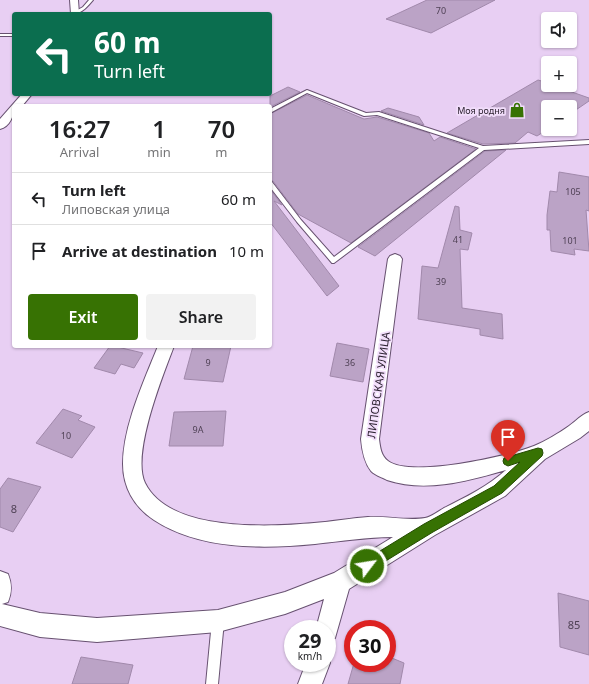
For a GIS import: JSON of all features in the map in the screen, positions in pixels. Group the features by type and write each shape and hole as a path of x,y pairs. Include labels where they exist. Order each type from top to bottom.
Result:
{"street":[{"path":"74,0 75,12"},
{"path":"19,104 25,96"},
{"path":"0,126 12,111"},
{"name":"ЛИПОВСКАЯ УЛИЦА","path":"395,259 370,439 371,452 377,463 385,470 404,476 430,477 478,469 538,453"},
{"path":"165,348 137,433 132,456 133,478 143,499 166,518 205,530 251,536 308,534 367,528 428,528"},
{"path":"0,615 40,625 97,630 218,621 285,604 340,582 428,528 498,490 538,453 574,432 589,420"},
{"path":"0,582 0,594"},
{"path":"330,620 340,582"},
{"path":"310,684 315,672"}],"lane":[{"path":"78,12 91,0"},
{"path":"0,35 12,35"},
{"path":"272,109 307,91 366,115 377,113 483,148 589,142"},
{"path":"272,186 299,222 334,261 483,148"},
{"path":"212,684 218,621"}],"building":[{"path":"427,0 495,0 431,33 386,19"},
{"name":"Моя родня","path":"538,80 541,81 541,92 572,92 589,98 589,101 577,109 577,100 541,100 541,133 537,136 528,132 515,143 483,144 447,133"},
{"path":"288,87 300,92 272,106 272,104 270,104 270,96"},
{"path":"307,95 364,119 377,117 429,133 434,141 440,137 476,149 351,243 298,214 272,181 272,113"},
{"path":"388,108 419,117 424,125 381,111"},
{"path":"506,150 375,256 358,247 485,151"},
{"path":"559,172 589,177 589,211 586,210 589,251 574,249 575,255 551,251 550,230 547,230 547,215 550,191 557,192"},
{"path":"272,192 282,205 274,201 339,286 327,296 272,225"},
{"path":"455,206 459,207 460,230 472,233 468,250 460,249 462,308 502,314 503,339 480,335 480,329 418,319 422,266 438,268"},
{"path":"337,343 369,349 363,382 330,376"},
{"path":"109,348 122,348 143,353 134,368 121,364 115,374 94,368"},
{"path":"192,348 231,348 223,382 184,379"},
{"path":"63,409 82,416 78,420 95,427 72,458 36,443"},
{"path":"226,411 223,446 169,446 174,412"},
{"path":"8,478 41,487 13,532 0,527 0,489"},
{"path":"558,593 589,601 589,655 560,647"},
{"path":"81,657 133,665 128,684 72,684"},
{"path":"396,660 404,663 400,684 348,684 351,672 396,672"}],"place":[{"name":"Моя родня","path":"517,110"}],"route":[{"path":"367,566 428,528 498,490 538,453 508,461"}]}
